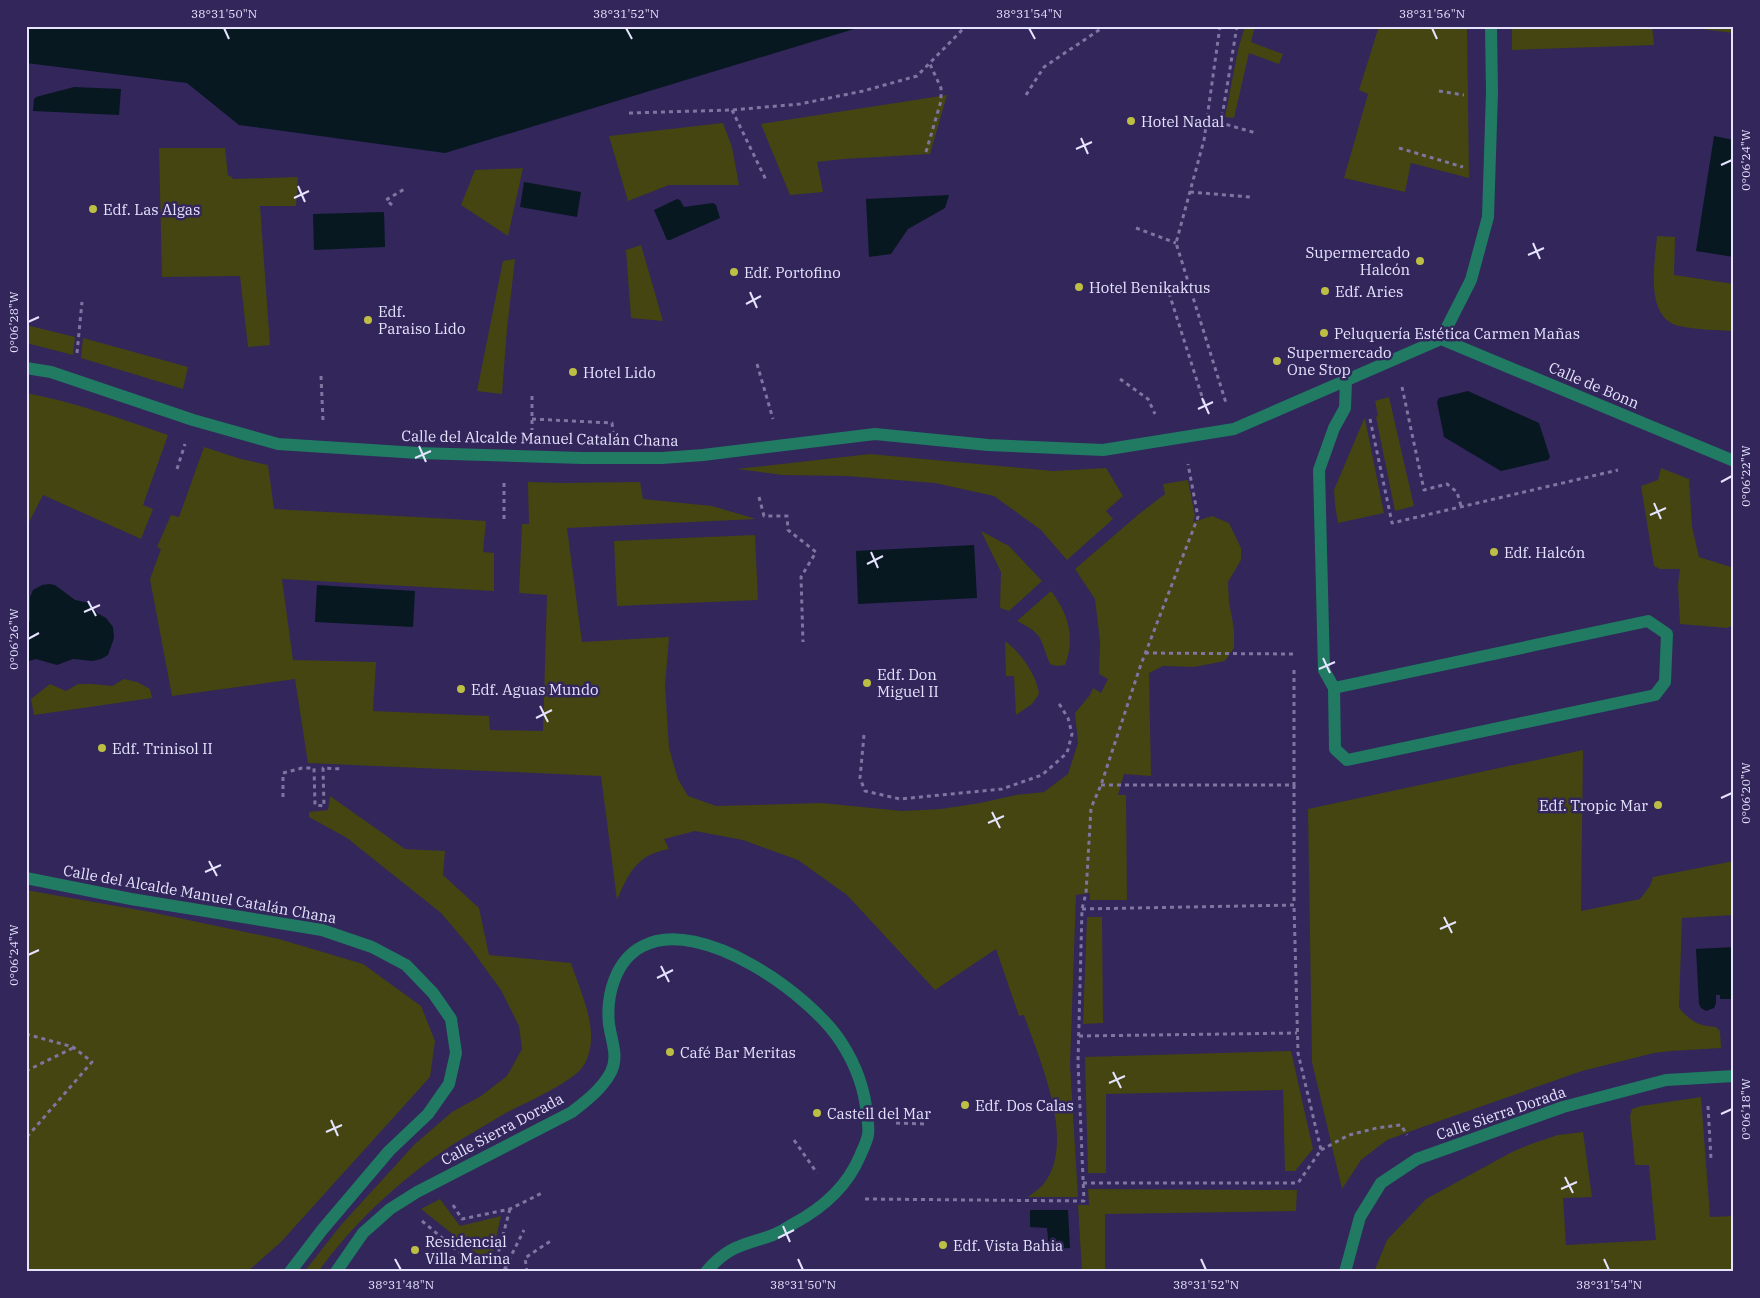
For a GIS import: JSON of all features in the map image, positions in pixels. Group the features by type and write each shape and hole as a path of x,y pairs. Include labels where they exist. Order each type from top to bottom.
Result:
{"street":[{"path":"1441,339 1471,280 1488,217 1492,92 1491,26"},
{"name":"Calle del Alcalde Manuel Catalán Chana","path":"26,368 51,372 193,420 278,444 418,453 662,458 703,455 875,434 988,445 1103,450 1234,429 1441,339"},
{"name":"Calle de Bonn","path":"1441,339 1734,461"},
{"path":"1334,688 1648,621 1667,634 1665,682 1656,695 1347,760 1335,749 1334,688 1324,670 1319,470 1334,428 1345,408 1346,381"},
{"name":"Calle del Alcalde Manuel Catalán Chana","path":"26,878 131,899 322,930 372,947 406,965 433,993 451,1019 456,1053 449,1084 428,1114 389,1151 322,1230 290,1272"},
{"name":"Calle Sierra Dorada","path":"336,1272 363,1233 390,1209 437,1182 572,1112 594,1095 612,1071 615,1053 609,1025 608,1003 615,976 627,959 643,946 667,939 698,942 731,953 773,977 814,1010 840,1041 855,1067 866,1097 869,1133 852,1173 834,1196 810,1215 775,1234 736,1246 717,1259 706,1272"},
{"name":"Calle Sierra Dorada","path":"1345,1272 1360,1217 1381,1183 1417,1159 1581,1102 1666,1080 1734,1076"}],"path":[{"path":"629,113 732,110 800,104 863,91 917,76 966,26"},
{"path":"1026,94 1044,67 1105,26"},
{"path":"1220,26 1204,140 1176,243 1234,429"},
{"path":"1237,26 1221,123 1256,133"},
{"path":"926,152 941,100 941,88 929,62"},
{"path":"732,110 766,180"},
{"path":"1399,148 1490,175"},
{"path":"392,205 386,200 406,188"},
{"path":"1190,192 1250,197"},
{"path":"1136,228 1176,243"},
{"path":"1169,293 1214,432"},
{"path":"76,381 77,347 82,302"},
{"path":"757,364 781,446"},
{"path":"321,376 322,447"},
{"path":"1120,379 1148,399 1166,440"},
{"path":"1400,380 1424,490 1447,484 1457,492 1461,506"},
{"path":"532,396 532,421 612,423 616,458"},
{"path":"1370,418 1392,523 1618,470"},
{"path":"843,1185 859,1199 1084,1201 1078,1062 1082,909 1086,893 1091,808 1101,785 1145,653 1198,517 1183,437"},
{"path":"504,456 504,523"},
{"path":"759,497 764,516 787,516 788,530 816,552 801,577 803,642"},
{"path":"1145,653 1294,654 1294,905 1298,1052 1321,1150"},
{"path":"864,735 860,778 865,791 900,799 1002,789 1042,775 1067,753 1072,734 1068,718 1058,702"},
{"path":"282,796 282,773 302,768 314,768 315,805 324,806 323,768 342,769"},
{"path":"1101,785 1294,785"},
{"path":"1082,909 1294,905"},
{"path":"1079,1036 1298,1033"},
{"path":"26,1034 73,1047 92,1062 26,1138"},
{"path":"26,1071 73,1047"},
{"path":"1711,1159 1707,1106 1716,1106"},
{"path":"1083,1183 1298,1183 1321,1150 1349,1135 1377,1128 1401,1125 1406,1133"},
{"path":"794,1140 834,1196"},
{"path":"437,1182 462,1219 510,1209 542,1193"},
{"path":"402,1202 472,1263"},
{"path":"510,1209 496,1261 510,1272"},
{"path":"505,1268 524,1230"},
{"path":"527,1272 525,1258 552,1240"}],"shaded area":[{"path":"1245,26 1255,26 1251,42 1283,54 1279,64 1249,53 1234,118 1225,117 1238,50"},
{"path":"1379,26 1401,28 1405,26 1467,26 1469,178 1411,163 1405,192 1344,178 1368,94 1359,90"},
{"path":"1512,26 1570,26 1572,28 1576,26 1652,26 1654,45 1512,50"},
{"path":"1693,26 1734,26 1734,33 1694,28"},
{"path":"947,95 930,154 817,162 823,192 790,195 761,124"},
{"path":"723,123 732,147 739,185 669,185 628,201 609,136"},
{"path":"159,148 225,148 228,175 234,179 298,177 296,206 260,206 270,345 248,347 240,276 162,277"},
{"path":"523,168 508,236 461,205 475,170"},
{"path":"1657,236 1675,237 1674,275 1734,284 1734,331 1679,326 1668,321 1656,301 1654,288"},
{"path":"641,245 663,321 631,318 626,250"},
{"path":"515,259 502,394 477,391 503,261"},
{"path":"26,325 75,337 73,355 26,343"},
{"path":"83,338 188,367 183,389 81,358"},
{"path":"26,393 80,406 168,435 143,505 153,509 141,539 43,495 26,528"},
{"path":"1389,397 1414,506 1395,511 1376,417 1378,416 1375,401"},
{"path":"1364,419 1384,513 1338,523 1334,490"},
{"path":"204,447 241,459 268,465 274,509 486,521 483,552 494,553 494,591 282,579 293,660 376,662 373,711 489,716 490,730 543,731 547,595 519,593 522,524 529,524 528,482 640,482 643,499 712,506 756,519 567,528 582,642 669,637 665,686 669,748 678,779 688,796 716,806 822,803 902,811 941,809 1016,795 1044,792 1068,774 1078,743 1075,713 1090,695 1093,688 1101,693 1108,679 1099,674 1100,641 1095,599 1075,569 1165,494 1163,484 1188,480 1195,516 1193,522 1212,516 1229,523 1241,548 1241,560 1228,582 1229,602 1234,629 1234,648 1225,661 1194,667 1163,666 1149,673 1151,776 1124,774 1118,795 1126,795 1127,900 1090,900 1090,893 1076,895 1070,1065 1078,1197 1028,1197 1045,1182 1054,1165 1057,1144 1056,1122 1052,1099 1038,1054 1024,1015 1019,1016 996,949 935,990 847,895 798,860 743,840 695,831 664,839 669,849 642,860 630,873 617,900 601,776 308,763 295,679 172,696 150,579 161,549 157,547 171,515 179,517"},
{"path":"870,454 1053,471 1106,468 1123,496 1106,511 1113,519 1067,560 1041,530 994,496 935,483 846,476 782,475 737,469"},
{"path":"1661,468 1689,479 1692,527 1699,557 1734,568 1734,625 1727,628 1680,624 1678,585 1680,569 1660,569 1654,566 1641,486 1658,480"},
{"path":"981,531 1009,546 1042,581 1009,611 1000,608 1001,572"},
{"path":"755,535 758,600 617,606 614,541"},
{"path":"1051,591 1066,617 1070,636 1070,645 1065,665 1056,666 1050,664 1037,634 1017,621"},
{"path":"1005,641 1027,664 1038,687 1039,694 1032,704 1016,715 1014,676 1006,676"},
{"path":"124,679 137,682 150,689 152,698 34,715 31,699 50,684 66,691 78,684 112,686"},
{"path":"1583,750 1581,911 1640,899 1650,886 1653,877 1734,861 1734,915 1682,918 1679,1008 1695,1022 1716,1027 1720,1031 1721,1048 1654,1053 1582,1071 1387,1140 1361,1160 1342,1189 1312,1062 1308,809"},
{"path":"330,796 405,849 445,851 443,875 479,908 489,955 571,963 588,1014 591,1040 589,1053 584,1065 570,1079 504,1114 433,1158 379,1203 347,1236 318,1272 304,1272 341,1225 415,1144 452,1112 481,1096 507,1076 522,1049 519,1026 501,990 469,946 441,913 347,838 309,817 309,812 328,810"},
{"path":"26,890 150,912 279,939 363,964 421,1006 435,1041 430,1077 281,1242 247,1272 26,1272"},
{"path":"1087,917 1102,917 1103,1023 1083,1024"},
{"path":"1291,1051 1313,1149 1295,1171 1285,1171 1283,1090 1106,1094 1106,1173 1088,1173 1085,1057"},
{"path":"1701,1097 1710,1217 1734,1216 1734,1272 1374,1272 1387,1240 1426,1199 1512,1152 1558,1135 1583,1132 1592,1197 1563,1198 1566,1245 1656,1240 1649,1165 1635,1165 1630,1116 1632,1109"},
{"path":"1088,1189 1297,1190 1296,1211 1105,1214 1105,1272 1082,1272 1078,1205 1089,1205"},
{"path":"440,1199 460,1226 501,1216 490,1264 421,1209"}],"water":[{"path":"26,26 864,26 445,153 239,125 187,83 26,63"},
{"path":"74,87 121,89 119,115 33,111 34,99 36,97"},
{"path":"1714,136 1734,140 1734,257 1696,251"},
{"path":"524,182 581,192 577,217 520,207"},
{"path":"949,195 945,208 908,229 891,254 869,257 866,199"},
{"path":"677,199 680,200 684,207 713,203 716,205 720,218 667,240 654,210"},
{"path":"384,212 385,247 314,250 313,214"},
{"path":"1468,391 1539,423 1550,457 1548,460 1501,471 1444,437 1437,402 1439,398"},
{"path":"974,545 977,598 858,604 856,551"},
{"path":"42,585 55,585 75,600 89,603 97,613 106,618 113,627 114,638 108,655 92,661 73,659 57,665 36,659 26,662 26,631 30,620 30,597 33,590"},
{"path":"317,585 415,591 413,627 315,622"},
{"path":"1734,947 1734,999 1720,999 1720,995 1716,995 1714,1008 1706,1011 1699,1004 1696,949"},
{"path":"1030,1210 1068,1210 1070,1248 1049,1249 1047,1228 1030,1227"}],"place":[{"name":"Hotel Nadal","path":"1131,121"},
{"name":"Edf. Las Algas","path":"93,209"},
{"name":"Supermercado Halcón","path":"1420,261"},
{"name":"Edf. Portofino","path":"734,272"},
{"name":"Hotel Benikaktus","path":"1079,287"},
{"name":"Edf. Aries","path":"1325,291"},
{"name":"Edf. Paraiso Lido","path":"368,320"},
{"name":"Peluquería Estética Carmen Mañas","path":"1324,333"},
{"name":"Supermercado One Stop","path":"1277,361"},
{"name":"Hotel Lido","path":"573,372"},
{"name":"Edf. Halcón","path":"1494,552"},
{"name":"Edf. Don Miguel II","path":"867,683"},
{"name":"Edf. Aguas Mundo","path":"461,689"},
{"name":"Edf. Trinisol II","path":"102,748"},
{"name":"Edf. Tropic Mar","path":"1658,805"},
{"name":"Café Bar Meritas","path":"670,1052"},
{"name":"Edf. Dos Calas","path":"965,1105"},
{"name":"Castell del Mar","path":"817,1113"},
{"name":"Edf. Vista Bahia","path":"943,1245"},
{"name":"Residencial Villa Marina","path":"415,1250"}]}
